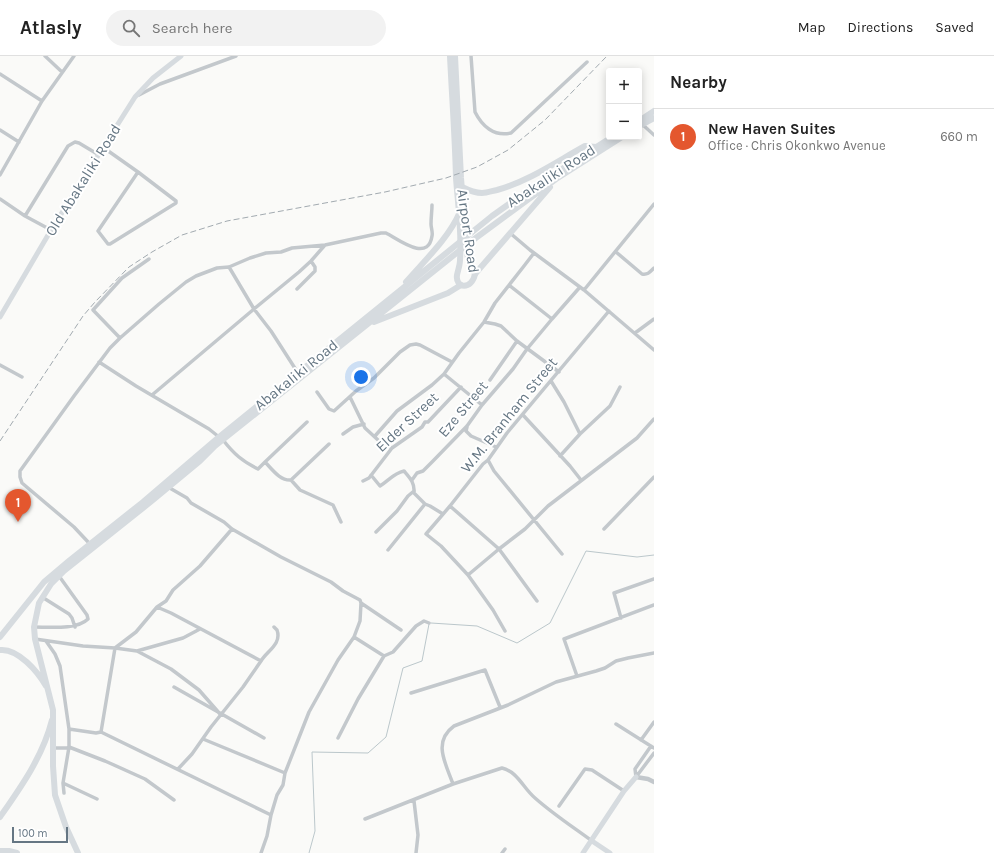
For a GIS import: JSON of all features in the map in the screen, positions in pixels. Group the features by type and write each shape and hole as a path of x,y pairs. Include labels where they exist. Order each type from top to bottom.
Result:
{"main road":[{"name":"Old Abakaliki Road","path":"0,317 51,230 104,148 134,97 152,78 180,56"},
{"name":"Airport Road","path":"450,56 462,232 469,263 475,274 474,280 465,286 461,285 457,281 462,232 462,187 459,179"},
{"name":"Airport Road","path":"455,56 458,164"},
{"path":"642,122 654,112"},
{"path":"642,123 654,118"},
{"name":"Abakaliki Road","path":"34,627 37,610 42,597 47,588 58,576 168,487 221,438 367,325 469,243 608,140"},
{"name":"Abakaliki Road","path":"0,637 44,582 89,543 143,502 394,295 492,216 526,192 597,149 616,140"},
{"path":"462,187 470,191 484,193 509,186 519,183 559,162 585,146 597,149"},
{"path":"475,274 556,179"},
{"path":"394,295 446,236 454,225 460,212"},
{"path":"367,325 448,293 461,285"},
{"path":"34,627 48,691 54,710 53,783 55,795 66,827 78,853"},
{"path":"0,650 8,650 13,652 27,662 40,676 48,691"},
{"path":"0,817 26,779 45,743 54,710"},
{"path":"583,853 624,791 636,777"},
{"path":"592,841 610,853"},
{"path":"0,851 9,850 17,853"}],"street":[{"path":"45,56 62,72"},
{"path":"0,175 42,101 74,56"},
{"path":"134,97 160,84 236,56"},
{"path":"471,56 475,112 479,120 486,127 495,133 505,134 511,133 587,62"},
{"path":"0,74 42,101"},
{"path":"642,126 654,135"},
{"path":"0,130 19,142"},
{"path":"26,216 68,146 75,142 79,143 99,155"},
{"path":"104,148 138,172 176,201 176,203 108,244 98,232 138,172"},
{"path":"0,199 51,230"},
{"path":"584,290 654,204"},
{"path":"89,543 74,527 22,483 20,471 99,362 120,338 171,293 196,276 216,268 229,267 266,253 281,252 292,248 325,245 381,233 386,233 414,248 426,248 432,235 432,205"},
{"path":"510,234 584,290 654,350"},
{"path":"152,395 311,261 325,245"},
{"path":"616,252 642,274 645,275 650,273 654,268"},
{"path":"375,436 397,411 427,390 444,374 484,322 492,306 534,253"},
{"path":"120,338 93,310 122,278 149,259"},
{"path":"297,289 315,271 315,267 311,261"},
{"path":"229,267 254,309 271,331 298,373"},
{"path":"509,285 552,319"},
{"name":"Eze Street","path":"412,480 417,474 423,471 467,426 482,405 513,369 527,349 580,287"},
{"name":"W.M. Branham Street","path":"468,575 441,546 426,534 609,311"},
{"path":"635,333 654,319"},
{"path":"484,322 501,326 527,349 559,372"},
{"path":"490,380 517,341"},
{"path":"316,392 331,411 334,411 374,378 400,352 410,345 420,345 452,362"},
{"path":"99,362 208,429 221,438 237,456 258,469 307,422"},
{"path":"0,365 22,377"},
{"path":"444,374 482,405"},
{"path":"551,381 564,402 580,434"},
{"name":"Elder Street","path":"363,481 369,478 392,448 422,427 425,422 428,422 461,387"},
{"path":"560,456 580,434 610,406 620,387"},
{"path":"350,397 364,424 378,440 392,448"},
{"path":"523,415 581,480"},
{"path":"505,631 493,610 468,575 525,529 548,506 628,444 654,419"},
{"path":"343,434 353,427 364,424"},
{"path":"467,426 466,432 468,434 496,447"},
{"path":"291,480 329,444"},
{"path":"488,460 494,471 562,554"},
{"path":"265,462 276,474 283,479 291,480 300,490 333,505 341,522"},
{"path":"371,475 380,486 393,476 404,471 412,480 414,493 425,504 443,514"},
{"path":"604,529 654,477"},
{"path":"168,487 187,498 190,503 224,522 232,529 281,557 331,582 343,591 360,600 361,603 401,630"},
{"path":"376,532 414,491"},
{"path":"388,550 425,504"},
{"path":"450,506 499,549 537,601"},
{"path":"100,732 115,648 136,632 157,607 166,602 173,590 200,566 232,529"},
{"path":"34,627 75,627 85,622 88,617 58,576"},
{"path":"621,618 614,593 654,578"},
{"path":"42,597 68,614 72,618 75,627"},
{"path":"261,853 267,836 277,795 309,712 338,660 354,637 360,621 361,603"},
{"path":"577,676 564,639 654,605"},
{"path":"157,607 260,661"},
{"path":"338,738 358,699 384,656 393,652 416,626 424,621 430,623"},
{"path":"178,769 192,754 260,661 274,646 278,638 277,630 274,627"},
{"path":"137,651 183,638 200,629"},
{"path":"354,637 384,656"},
{"path":"36,639 83,646 137,651 171,669 182,677 199,690 220,714"},
{"path":"46,641 55,654 60,666 69,729 69,747 63,783 64,793"},
{"path":"453,784 442,750 442,740 448,730 454,726 556,682 605,668 628,658 654,653"},
{"path":"411,693 485,670 500,707"},
{"path":"174,687 264,738"},
{"path":"641,740 654,722"},
{"path":"616,724 652,747 635,769 636,777"},
{"path":"69,729 96,733 100,732 271,815"},
{"path":"203,739 285,774"},
{"path":"53,748 69,747 105,761 145,779 174,800"},
{"path":"636,777 654,753"},
{"path":"365,819 453,784 502,768 510,770 523,782 534,797 592,841"},
{"path":"559,806 585,769 592,770 624,791"},
{"path":"636,777 648,779 654,782"},
{"path":"63,783 97,799"},
{"path":"414,800 418,835 416,853"},
{"path":"502,853 505,849"}],"waterway":[{"path":"431,623 477,626 517,643 550,623 586,551 637,557 654,555"},
{"path":"309,853 315,831 312,752 368,753 386,737 403,668 422,661 429,624"}],"railway":[{"path":"0,441 83,316 129,267 152,252 182,235 227,221 385,192 446,178 477,167 508,150 545,120 607,56"}],"place":[{"name":"New Haven Suites","path":"18,522"}]}
